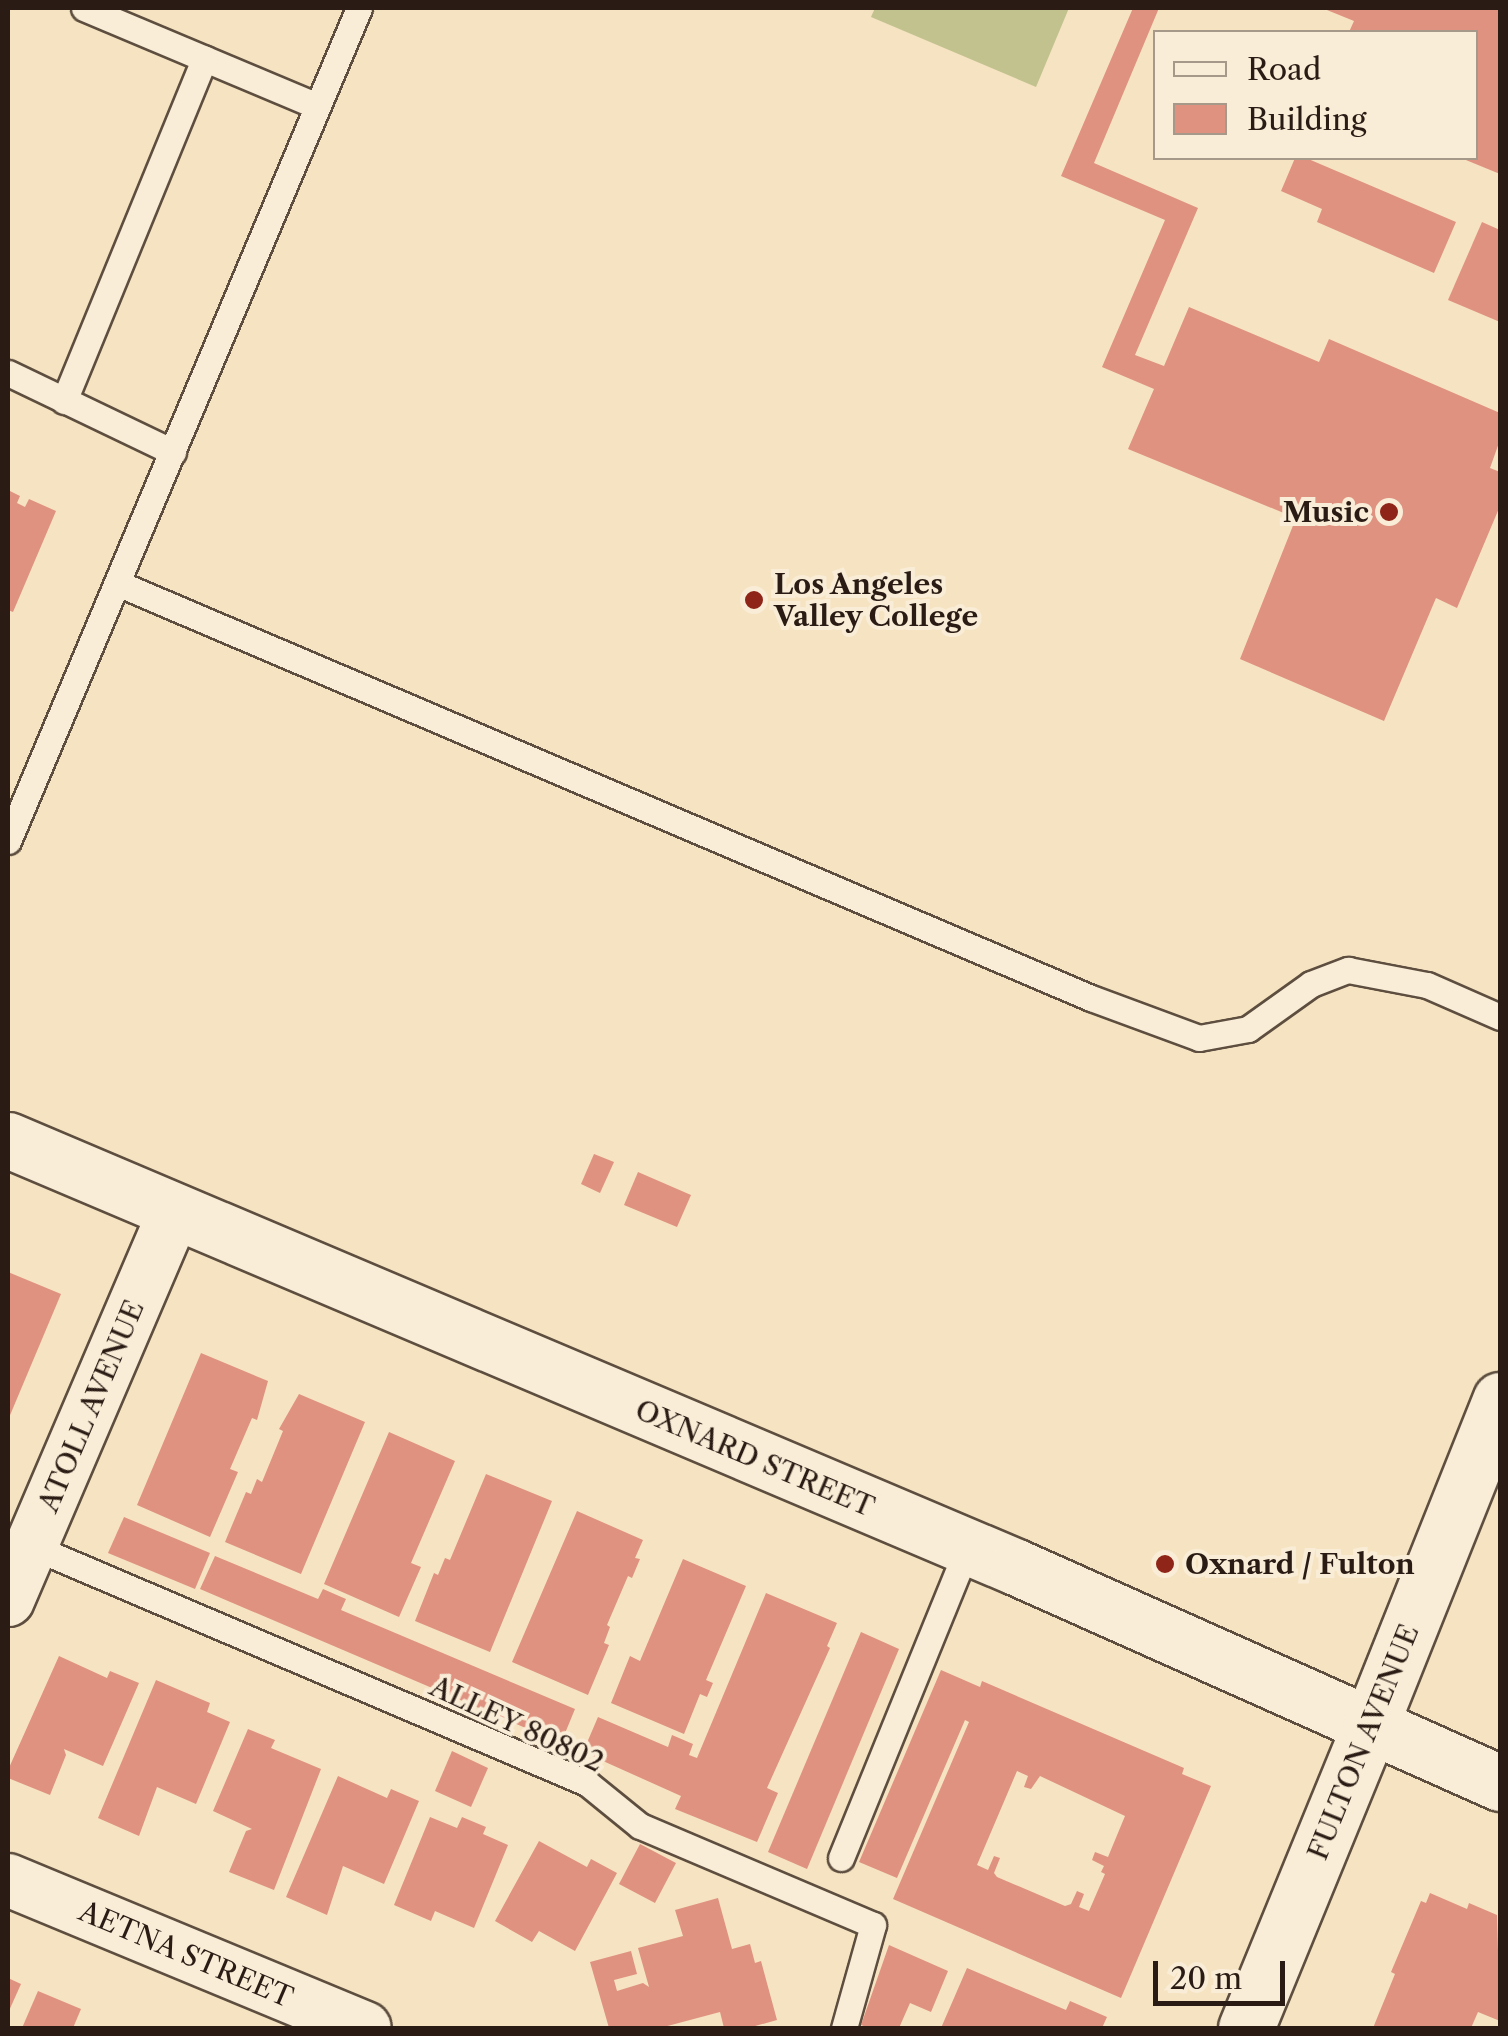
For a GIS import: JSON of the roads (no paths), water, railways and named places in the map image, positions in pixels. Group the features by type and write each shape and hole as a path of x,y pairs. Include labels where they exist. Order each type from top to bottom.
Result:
{"main road":[{"name":"OXNARD STREET","path":"8,1140 968,1547 1500,1783"},
{"name":"FULTON AVENUE","path":"1246,2028 1500,1400"}],"street":[{"name":"ATOLL AVENUE","path":"8,1600 19,1541 174,1212"},
{"name":"AETNA STREET","path":"8,1880 365,2028"}],"lane":[{"path":"84,8 317,106"},
{"path":"8,842 359,8"},
{"path":"64,401 204,58"},
{"path":"8,373 174,452"},
{"path":"118,584 1092,998 1199,1038 1248,1029 1311,984 1348,970 1427,986 1500,1016"},
{"name":"ALLEY 80802","path":"19,1541 587,1783 640,1826 873,1925 844,2028"},
{"path":"842,1858 968,1547"}],"place":[{"name":"Music","path":"1389,512"},
{"name":"Los Angeles Valley College","path":"754,600"},
{"name":"Oxnard / Fulton","path":"1165,1564"}]}
